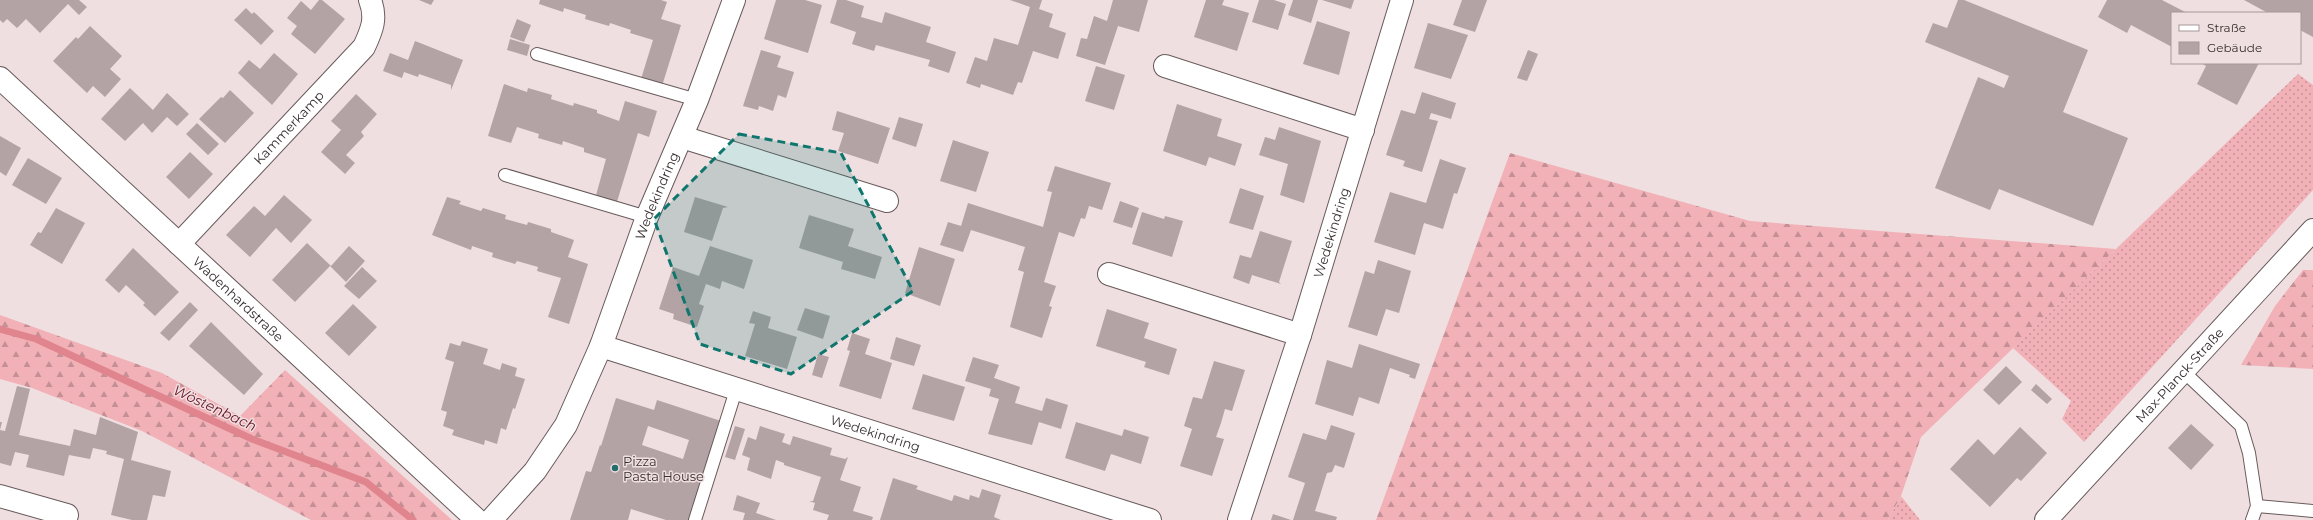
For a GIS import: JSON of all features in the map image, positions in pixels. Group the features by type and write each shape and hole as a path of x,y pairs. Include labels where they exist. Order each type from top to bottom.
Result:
{"street":[{"name":"Kammerkamp","path":"179,244 364,47 373,28 374,11 370,0"},
{"name":"Wedekindring","path":"491,520 535,471 552,448 566,425 601,346 647,217 697,100 734,0"},
{"name":"Wedekindring","path":"1239,520 1300,335 1402,0"},
{"path":"1165,66 1363,130"},
{"name":"Wadenhardstraße","path":"0,78 477,520"},
{"name":"Wedekindring","path":"682,137 887,201"},
{"name":"Max-Planck-Straße","path":"2046,520 2184,372 2313,230"},
{"path":"1109,274 1300,335"},
{"name":"Wedekindring","path":"601,346 1150,520"},
{"path":"0,496 67,515"}],"lane":[{"path":"537,54 697,100"},
{"path":"505,175 647,217"},
{"path":"2184,372 2241,426 2249,453 2257,506 2252,520"},
{"path":"695,520 736,390"},
{"path":"2257,506 2313,510"}],"highlighted area":[{"path":"739,134 841,153 913,291 791,374 700,344 654,219"}],"green space":[{"path":"2298,74 2313,85 2313,190 2084,442 2062,419 2071,401 2013,348"},
{"path":"1510,153 1750,221 2116,249 1921,437 1901,496 1888,520 1376,520"},
{"path":"2303,270 2313,270 2313,369 2241,365 2275,306"},
{"path":"0,315 162,373 240,416 285,370 452,520 311,520 142,431 32,388 0,379"},
{"path":"1901,496 1920,520 1888,520"}],"building":[{"path":"0,0 79,0 87,7 79,15 68,4 40,33 26,19 17,28 7,19 3,23 0,20"},
{"path":"319,0 322,0 345,19 315,54 291,34 297,26 287,18 301,1 311,10"},
{"path":"419,0 434,0 431,5"},
{"path":"540,0 661,0 667,2 661,19 681,25 662,86 641,79 653,40 630,33 631,30 610,23 609,26 585,19 586,15 564,8 563,12 539,4"},
{"path":"776,0 805,0 822,5 808,53 764,39"},
{"path":"837,0 846,0 864,6 861,17 882,23 885,12 931,27 926,42 956,52 949,73 928,66 930,60 876,45 874,51 852,44 856,32 830,23"},
{"path":"1010,0 1042,0 1039,9 1053,14 1049,27 1066,33 1058,59 1033,51 1022,83 1018,82 1013,95 981,84 980,88 966,83 975,57 987,61 994,38 1018,45 1030,7"},
{"path":"1113,0 1148,0 1139,32 1118,26 1105,65 1076,56 1081,38 1087,39 1094,16 1107,21"},
{"path":"1206,0 1224,0 1222,5 1249,13 1237,51 1194,37"},
{"path":"1259,0 1274,0 1286,4 1278,30 1252,22"},
{"path":"1293,0 1318,0 1311,23 1288,15"},
{"path":"1322,0 1354,0 1351,9"},
{"path":"1462,0 1487,0 1475,32 1453,25"},
{"path":"1958,0 1964,0 2088,50 2063,112 2128,138 2093,226 1999,189 1990,210 1935,188 1978,77 2004,88 2009,76 1925,42 1933,23 1947,28"},
{"path":"2107,0 2162,0 2185,12 2171,12 2171,46 2131,25 2127,33 2098,17"},
{"path":"2244,0 2313,0 2313,37 2301,31 2301,12 2266,12"},
{"path":"246,8 252,14 254,12 274,31 261,45 234,20"},
{"path":"517,19 531,25 524,42 510,37"},
{"path":"1317,21 1350,32 1339,75 1303,64"},
{"path":"1428,23 1468,35 1451,79 1414,68"},
{"path":"90,26 122,56 110,69 121,79 105,97 93,86 87,93 53,61 76,37 78,39"},
{"path":"510,39 530,45 527,56 507,50"},
{"path":"415,41 463,60 451,90 451,85 419,74 418,77 404,72 402,78 383,71 390,53 408,60"},
{"path":"761,50 781,56 777,67 794,72 786,98 778,95 773,111 759,106 758,110 743,106"},
{"path":"1528,50 1538,54 1527,81 1517,78"},
{"path":"274,53 298,74 272,105 238,73 249,60 260,69"},
{"path":"2203,64 2258,64 2237,105 2197,84 2206,66"},
{"path":"1096,66 1125,75 1114,110 1085,101"},
{"path":"504,84 527,92 528,88 552,95 551,99 573,106 574,103 597,110 597,113 619,121 625,101 657,111 649,137 638,133 616,205 595,199 606,159 584,152 584,148 563,141 562,145 538,138 539,134 517,127 511,143 488,136"},
{"path":"130,88 153,110 167,93 189,114 177,126 167,117 152,133 143,123 125,141 101,119"},
{"path":"230,90 254,113 225,143 199,119"},
{"path":"1422,92 1456,103 1451,119 1431,113 1429,119 1438,121 1422,172 1403,166 1405,161 1386,155 1401,110 1415,114"},
{"path":"356,94 377,114 361,132 364,136 346,155 355,163 345,174 321,152 341,130 331,121"},
{"path":"1177,104 1222,119 1217,136 1242,144 1235,166 1209,157 1206,166 1163,151"},
{"path":"837,111 890,128 878,164 838,151 844,133 832,130"},
{"path":"899,117 923,124 916,147 892,139"},
{"path":"197,123 219,144 208,155 186,134"},
{"path":"1279,127 1321,141 1304,203 1280,195 1288,164 1259,155 1265,137 1275,140"},
{"path":"0,136 21,148 6,176 0,172"},
{"path":"953,140 989,152 976,192 940,181"},
{"path":"190,152 213,174 189,199 166,177"},
{"path":"28,158 62,178 46,204 12,185"},
{"path":"1440,159 1466,168 1457,194 1454,193 1443,229 1424,223 1415,255 1374,242 1390,192 1426,203"},
{"path":"1055,166 1111,183 1102,210 1089,206 1085,219 1081,218 1074,237 1059,232 1044,282 1056,286 1049,306 1052,307 1042,338 1010,327 1024,272 1018,270 1025,247 971,230 963,252 940,245 948,222 961,226 968,203 1043,227 1052,192 1047,191"},
{"path":"1240,188 1264,196 1253,230 1229,223"},
{"path":"284,195 312,220 291,243 276,228 250,257 226,235 254,206 265,216"},
{"path":"447,197 461,201 459,204 481,211 483,208 506,215 505,219 527,225 528,222 551,229 551,232 574,240 568,257 588,264 569,324 548,317 561,278 537,271 538,267 517,261 515,264 492,257 493,253 472,246 471,250 432,235"},
{"path":"695,197 728,207 723,208 712,241 684,232"},
{"path":"1120,201 1139,208 1132,228 1113,222"},
{"path":"56,208 85,223 62,264 30,245 38,232 41,233"},
{"path":"1142,212 1164,219 1165,216 1183,221 1172,257 1132,244"},
{"path":"809,215 854,229 848,246 882,257 875,279 841,269 843,262 799,248"},
{"path":"1260,231 1292,241 1279,282 1281,284 1252,275 1249,284 1233,278 1240,255 1251,258"},
{"path":"307,243 331,266 349,246 365,261 346,282 330,266 295,302 272,280"},
{"path":"710,246 753,260 744,289 722,281 720,289 706,284 699,304 704,306 697,327 673,319 674,314 659,309 673,267 699,276"},
{"path":"919,247 955,259 940,306 905,293"},
{"path":"133,248 179,292 155,316 143,305 145,303 126,285 119,293 105,280"},
{"path":"1378,260 1411,271 1399,313 1386,309 1377,336 1348,327 1365,271 1374,274"},
{"path":"362,267 377,281 359,299 344,286"},
{"path":"190,302 198,310 169,341 160,333"},
{"path":"353,304 377,327 349,356 325,333"},
{"path":"805,308 830,316 823,339 797,330"},
{"path":"1107,309 1149,323 1144,338 1177,349 1169,375 1144,367 1146,362 1096,346"},
{"path":"753,311 771,317 768,328 797,337 787,369 745,356 755,324 749,323"},
{"path":"211,322 263,374 244,395 189,346"},
{"path":"852,333 870,339 865,354 892,363 881,399 839,386 850,351 847,350"},
{"path":"896,337 921,345 914,366 890,359"},
{"path":"462,341 488,349 483,364 500,370 502,363 517,368 515,376 525,379 506,430 501,428 497,444 485,440 484,445 452,435 454,430 443,426 447,412 441,410 454,362 445,359 450,343 460,346"},
{"path":"1359,344 1420,364 1415,379 1409,377 1410,375 1390,368 1379,404 1359,397 1353,416 1315,404 1327,360 1352,368"},
{"path":"818,354 829,357 822,378 812,375"},
{"path":"973,357 999,365 994,378 1020,387 1015,403 1042,411 1046,398 1068,405 1061,429 1039,422 1032,445 988,434 999,399 989,396 991,389 965,381"},
{"path":"1214,361 1245,370 1232,411 1225,409 1216,437 1224,439 1212,476 1180,466 1192,429 1184,426 1193,397 1202,399"},
{"path":"2006,366 2022,382 1999,405 1983,390"},
{"path":"923,374 965,387 954,421 912,409"},
{"path":"2036,384 2052,399 2047,404 2031,390"},
{"path":"17,386 30,389 19,435 70,446 74,429 96,435 100,417 138,432 131,460 171,471 165,497 153,495 147,520 132,520 111,515 124,459 106,454 107,451 93,448 90,459 69,455 64,476 26,467 29,455 15,452 11,466 0,463 0,430 5,431"},
{"path":"616,398 654,410 657,400 721,421 689,520 666,520 631,509 628,520 570,520 586,471 591,472 600,445 601,446","holes":["648,426 689,440 683,459 642,445"]},
{"path":"1076,422 1122,436 1124,429 1149,437 1141,464 1111,454 1105,471 1065,458"},
{"path":"2191,424 2214,445 2191,470 2168,448"},
{"path":"1331,425 1355,433 1344,468 1335,465 1332,472 1327,473 1315,511 1337,517 1336,520 1293,520 1305,483 1288,477 1303,433 1326,440"},
{"path":"735,426 745,429 735,460 725,457"},
{"path":"760,426 785,434 782,442 790,445 793,436 832,448 830,455 845,459 848,457 840,480 861,487 853,511 873,517 872,520 827,520 829,515 813,510 815,503 809,501 813,501 821,477 784,465 784,463 776,460 771,479 747,470 750,458 742,455 748,437 756,440"},
{"path":"2020,427 2047,453 2021,481 2017,478 1990,507 1950,469 1978,439 1994,455"},
{"path":"893,478 918,486 916,489 952,501 954,495 969,500 970,495 979,498 982,489 1001,495 994,517 1001,520 880,520"},
{"path":"737,495 760,503 756,513 776,520 743,520 745,513 733,510"},
{"path":"1273,514 1291,520 1271,520"}],"waterway":[{"name":"Wöstenbach","path":"0,329 36,339 252,439 366,482 413,520"}],"place":[{"name":"Pizza Pasta House","path":"615,468"}]}
